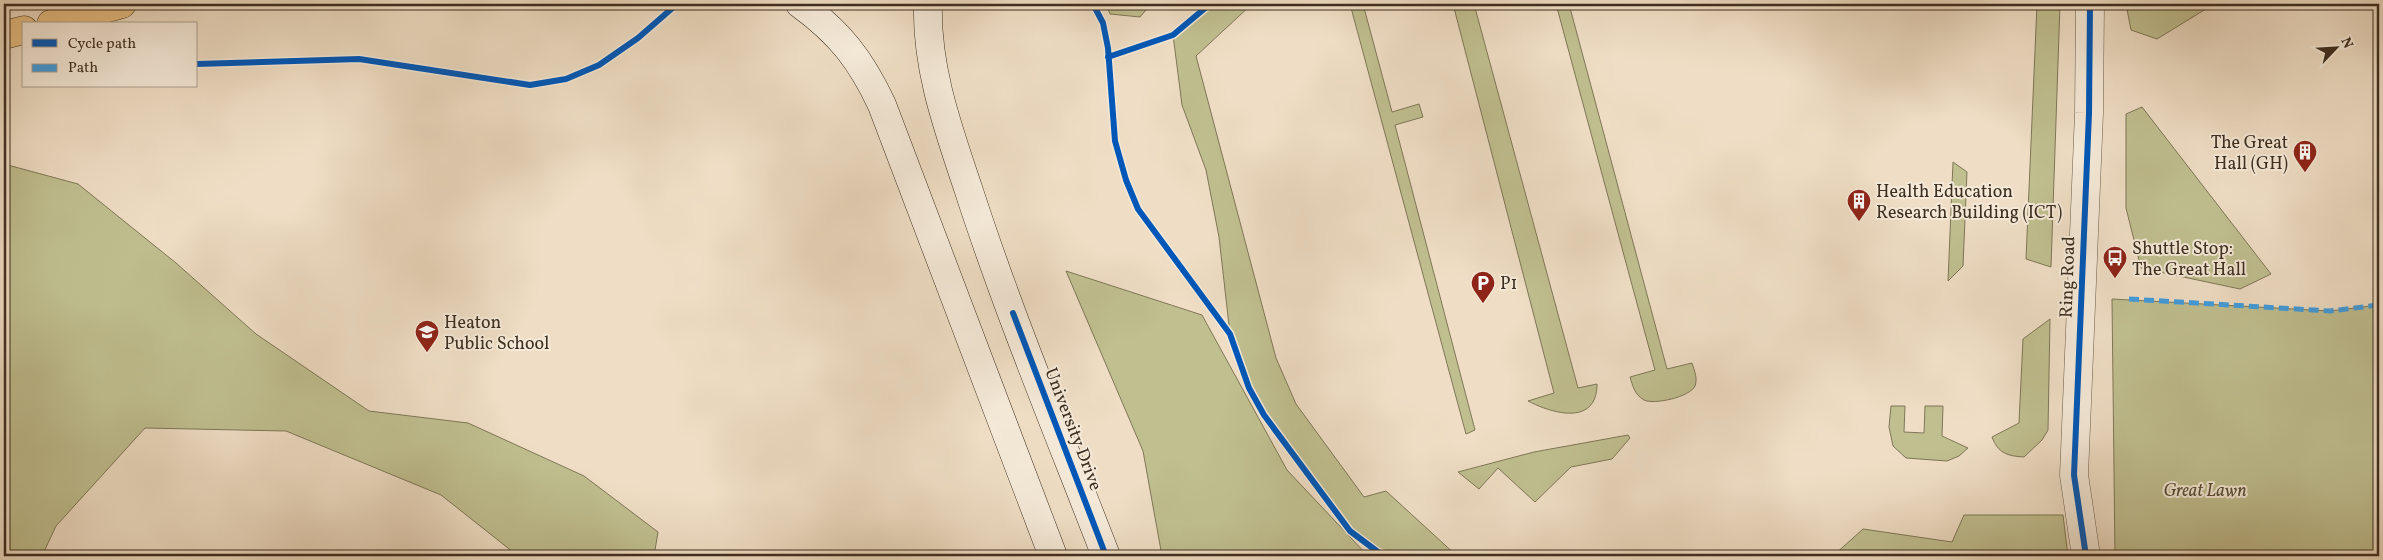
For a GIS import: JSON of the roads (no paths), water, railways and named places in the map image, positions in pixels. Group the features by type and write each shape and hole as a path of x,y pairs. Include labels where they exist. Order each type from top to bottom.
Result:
{"highway":[{"path":"57,22 122,4"},
{"path":"4,35 22,30"}],"main road":[{"path":"800,4 824,22 847,45 870,79 882,105 1053,556"},
{"name":"University Drive","path":"928,4 932,60 948,132 980,228 1106,556"},
{"name":"Ring Road","path":"2086,554 2074,476 2089,113 2090,4"}],"place":[{"name":"The Great Hall (GH)","path":"2305,173"},
{"name":"Health Education Research Building (ICT)","path":"1859,222"},
{"name":"Shuttle Stop: The Great Hall","path":"2115,279"},
{"name":"P1","path":"1483,304"},
{"name":"Heaton Public School","path":"427,353"}],"park label":[{"name":"Great Lawn","path":"2205,490"}]}
